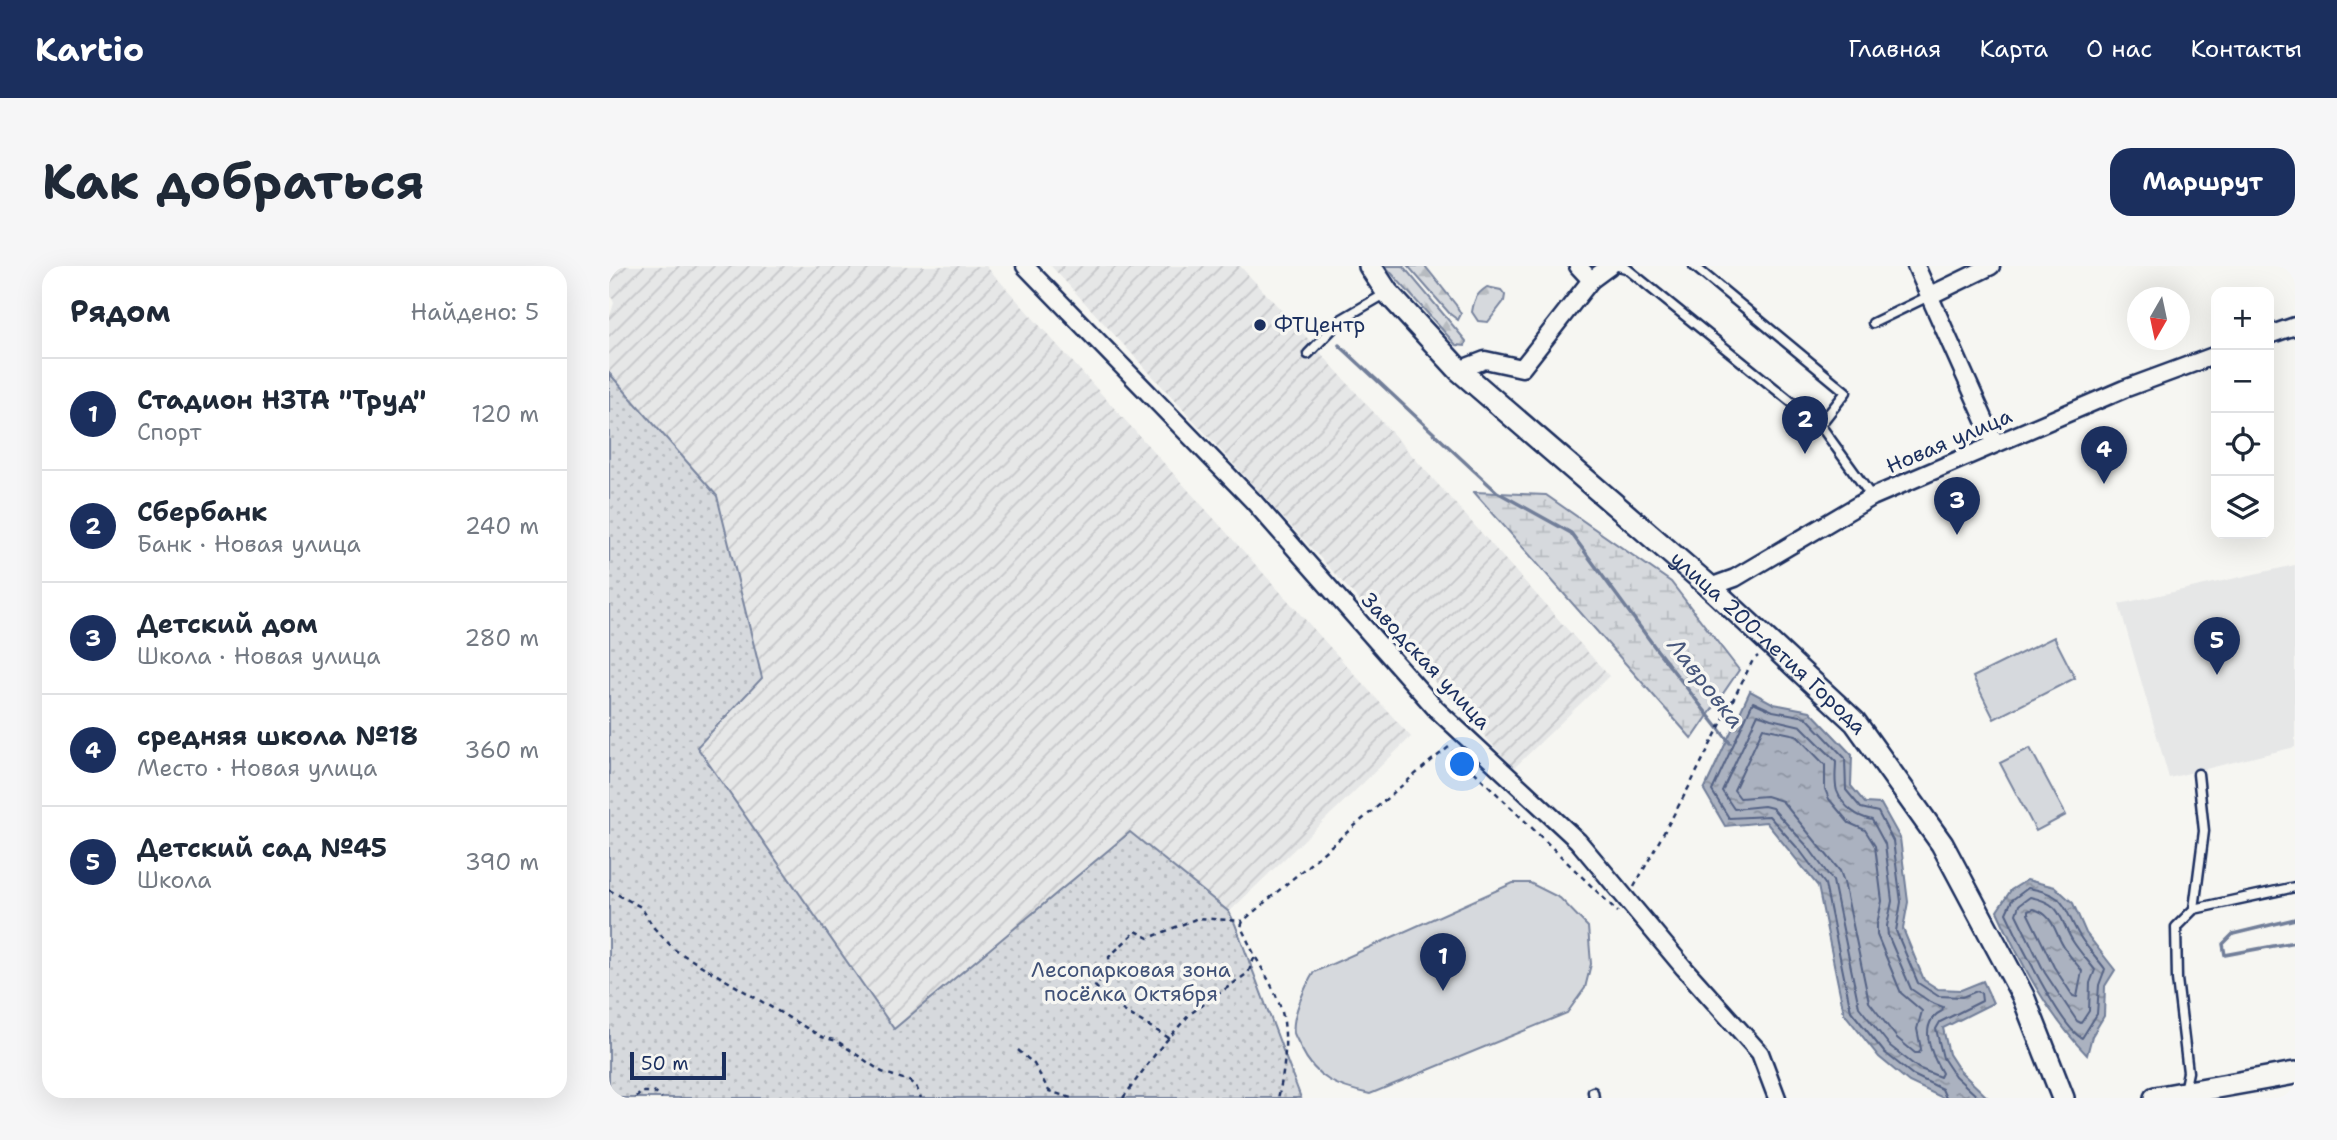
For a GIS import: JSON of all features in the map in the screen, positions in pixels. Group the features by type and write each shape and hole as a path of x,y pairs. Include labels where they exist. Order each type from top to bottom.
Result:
{"street":[{"name":"Заводская улица","path":"1024,266 1254,502 1436,709 1578,841 1760,1054 1777,1098"},
{"name":"улица 200-летия Города","path":"1370,266 1387,292 1459,370 1710,587 1854,722 1943,844 2024,996 2063,1098"},
{"path":"1578,266 1591,280"},
{"path":"1459,370 1485,360 1522,368 1591,280 1610,266"},
{"path":"1916,266 1995,443"},
{"path":"1929,296 1991,266"},
{"path":"2274,333 2295,326"},
{"name":"Новая улица","path":"1710,587 1735,578 1872,497 2124,389 2211,357"},
{"path":"2155,1098 2295,1073"}],"lane":[{"path":"1618,266 1626,268 1820,425 1872,497"},
{"path":"1694,266 1846,392 1820,425"},
{"path":"1308,354 1342,319 1387,292"},
{"path":"1873,323 1929,296"},
{"path":"2194,909 2204,831 2198,774"},
{"path":"2183,1095 2188,1072 2177,979 2176,927 2194,909 2295,887"}],"path":[{"path":"1278,1098 1283,1079 1284,1021 1270,981 1241,927 1243,921 1449,747 1618,913 1690,785 1753,660 1770,643"},
{"path":"609,890 641,907 654,928 675,950 822,1037 837,1041 882,1072 909,1081 916,1086 921,1098"},
{"path":"1169,1038 1119,1008 1116,998 1107,998 1095,986 1100,978 1109,976 1112,972 1109,957 1136,931 1149,938 1198,918 1243,921"},
{"path":"1123,1098 1190,1014 1248,973 1255,957"},
{"path":"1018,1051 1034,1064 1049,1091 1071,1098"},
{"path":"636,1098 641,1092 654,1092 662,1098"}],"shaded area":[{"path":"609,266 986,266 1411,737 1229,912 1130,833 894,1029 697,747 717,496 609,373 609,319 614,303 609,292"},
{"path":"1051,266 1240,266 1609,676 1514,768"},
{"path":"2295,565 2295,747 2169,778 2119,604"}],"green space":[{"path":"1385,266 1403,266 1466,341 1465,346 1456,345"},
{"path":"1408,266 1425,266 1456,305 1461,314 1458,320 1450,314"},
{"path":"1487,287 1501,290 1505,295 1504,301 1488,322 1478,321 1472,312 1474,304 1478,295"},
{"name":"Лесопарковая зона посёлка Октября","path":"609,373 717,496 762,678 697,747 894,1029 1130,832 1229,912 1301,1098 609,1098"},
{"path":"1474,492 1546,495 1671,582 1739,670 1692,739"},
{"path":"2054,637 2075,678 1994,719 1973,677"},
{"path":"2030,748 2066,815 2036,831 2000,763"},
{"path":"1513,883 1530,883 1560,898 1588,927 1591,964 1585,988 1567,1013 1370,1094 1338,1085 1313,1067 1296,1038 1294,1026 1300,1001 1314,972"}],"water":[{"path":"1750,691 1774,704 1810,711 1852,755 1851,786 1865,803 1881,804 1900,838 1908,902 1903,929 1924,980 1938,989 1961,990 1983,981 1993,1003 1943,1028 1949,1054 1960,1071 1988,1098 1943,1098 1909,1082 1879,1057 1844,1013 1818,886 1766,822 1725,826 1704,790"},
{"path":"2027,880 2055,887 2073,903 2086,933 2115,970 2105,986 2104,1016 2092,1036 2087,1055 2047,1005 1997,911 2011,890"}],"waterway":[{"name":"Лавровка","path":"1339,345 1497,492 1571,533 1730,743"},
{"path":"2295,919 2233,934 2223,944 2225,955 2295,942"}],"place":[{"name":"ФТЦентр","path":"1260,325"},
{"name":"Сбербанк","path":"1805,454"},
{"name":"средняя школа №18","path":"2104,484"},
{"name":"Детский дом","path":"1957,535"},
{"name":"Детский сад №45","path":"2217,675"},
{"name":"Стадион НЗТА \"Труд\"","path":"1443,991"}]}
